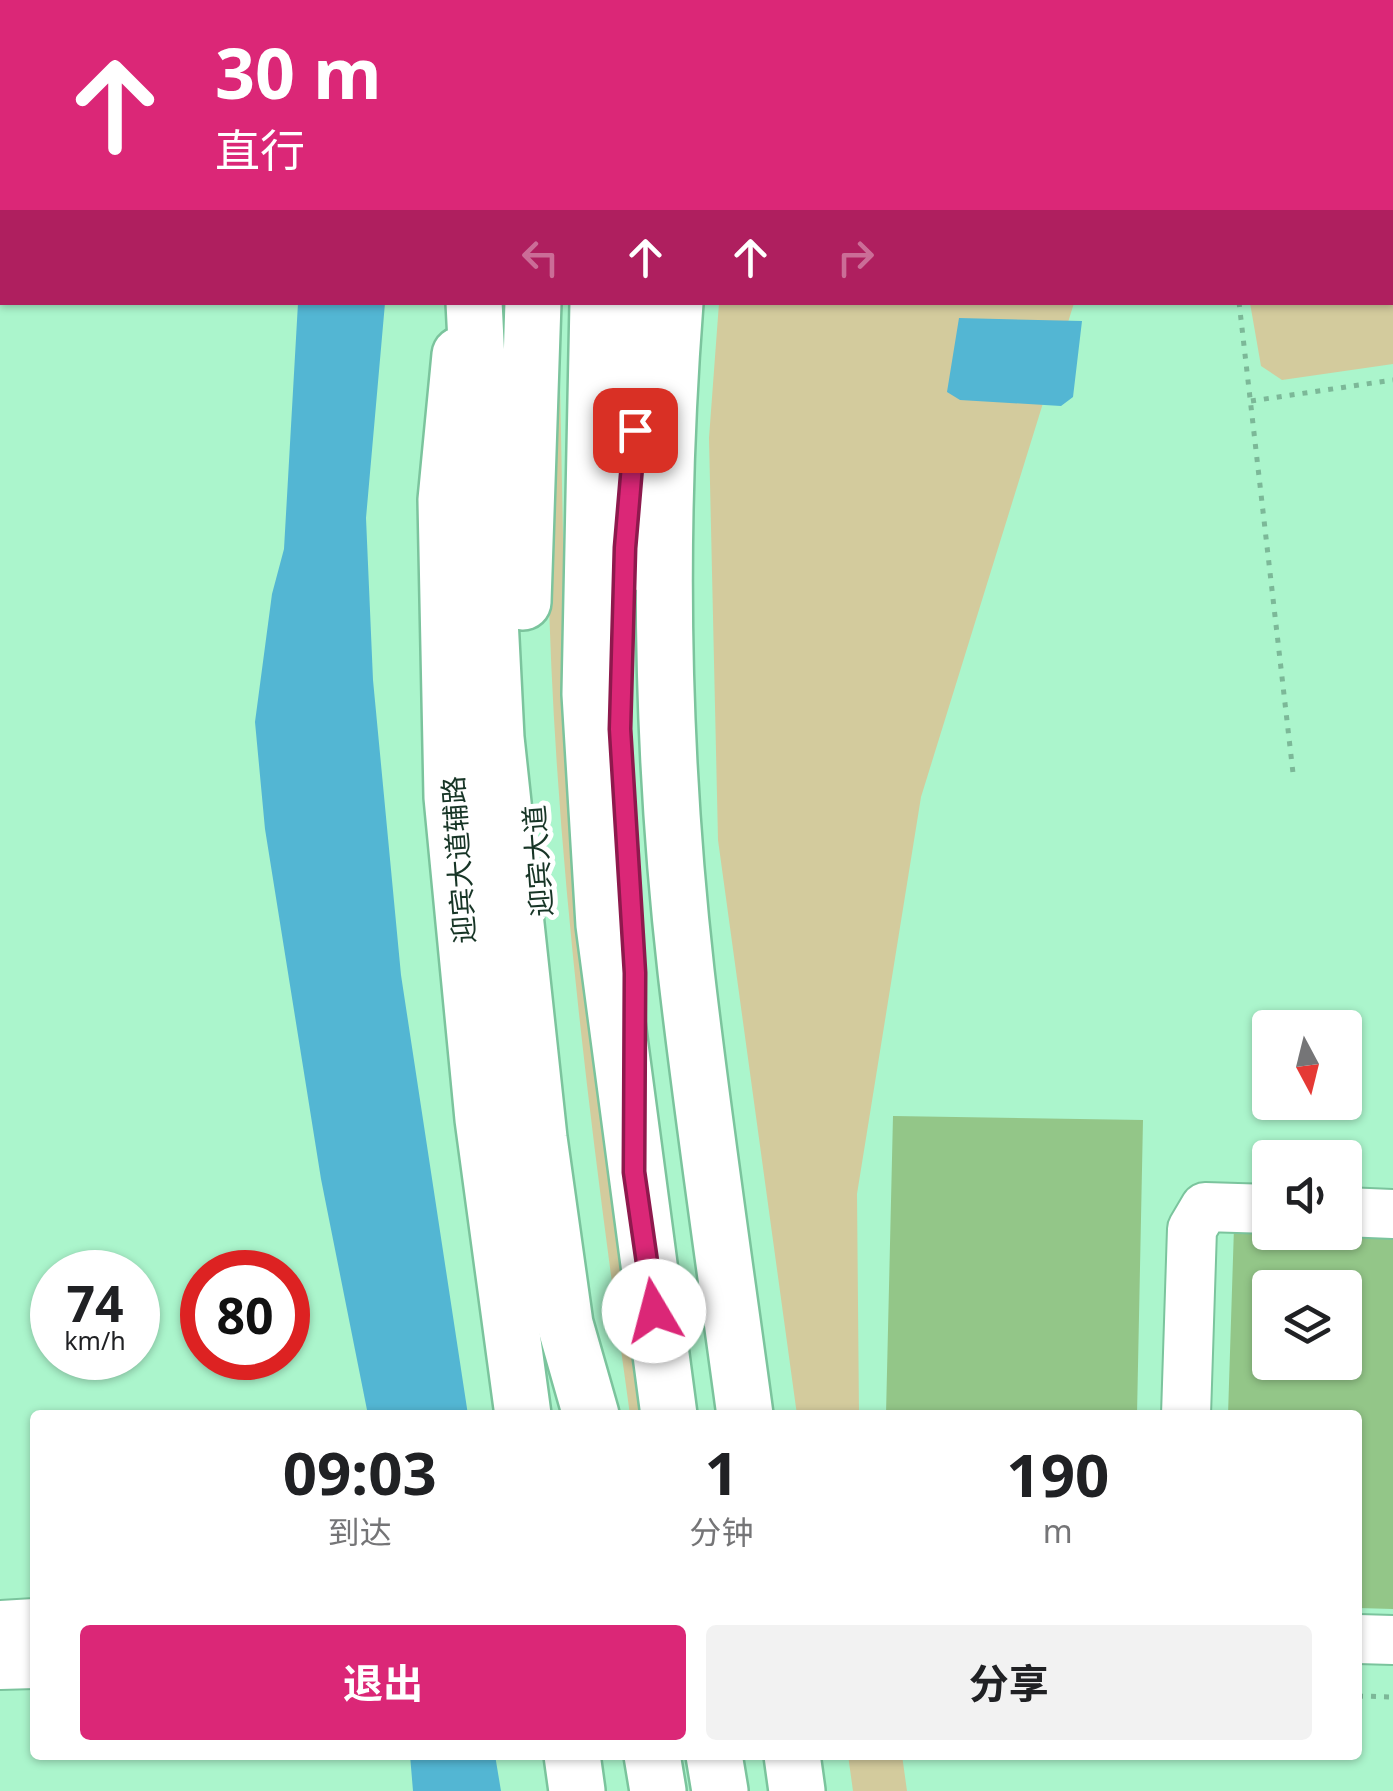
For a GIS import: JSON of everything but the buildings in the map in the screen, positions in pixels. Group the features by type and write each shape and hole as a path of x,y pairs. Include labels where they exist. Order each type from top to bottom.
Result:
{"main road":[{"name":"迎宾大道辅路","path":"465,305 446,500 452,797 483,1119 522,1410"},
{"path":"474,305 496,738 538,1138 565,1324 591,1410"},
{"name":"迎宾大道","path":"532,305 523,608 536,877 560,1104 603,1410"},
{"path":"598,305 590,694 604,925 668,1410"},
{"path":"634,1172 635,973 620,729 625,548 648,305"},
{"path":"674,305 662,563 671,795 686,969 744,1410"},
{"path":"573,1760 577,1791"},
{"path":"653,1760 658,1791"},
{"path":"715,1760 720,1791"},
{"path":"793,1760 797,1791"}],"street":[{"path":"1186,1410 1192,1229 1205,1207 1252,1209"},
{"path":"1362,1213 1393,1214"},
{"path":"0,1625 30,1623"},
{"path":"1362,1639 1393,1640"},
{"path":"0,1666 30,1664"}],"path":[{"path":"1239,305 1293,774"},
{"path":"1250,401 1393,380"},
{"path":"1362,1696 1393,1697"}],"shaded area":[{"path":"719,305 1073,305 921,797 857,1194 859,1410 796,1410 718,840 709,438"},
{"path":"1250,305 1393,305 1393,364 1282,380 1261,366"},
{"path":"559,332 568,791 598,1099 641,1410 629,1410 588,1097 566,886 552,673 550,478"},
{"path":"849,1760 903,1760 907,1791 853,1791"}],"water":[{"path":"298,305 385,305 366,518 373,680 401,975 467,1410 367,1410 321,1179 265,829 255,722 272,594 284,549"},
{"path":"959,318 1082,321 1073,397 1061,406 960,400 947,392"},
{"path":"410,1760 496,1760 501,1791 413,1791"}],"route":[{"path":"635,430 625,548 620,729 635,973 634,1172 654,1311"}]}
